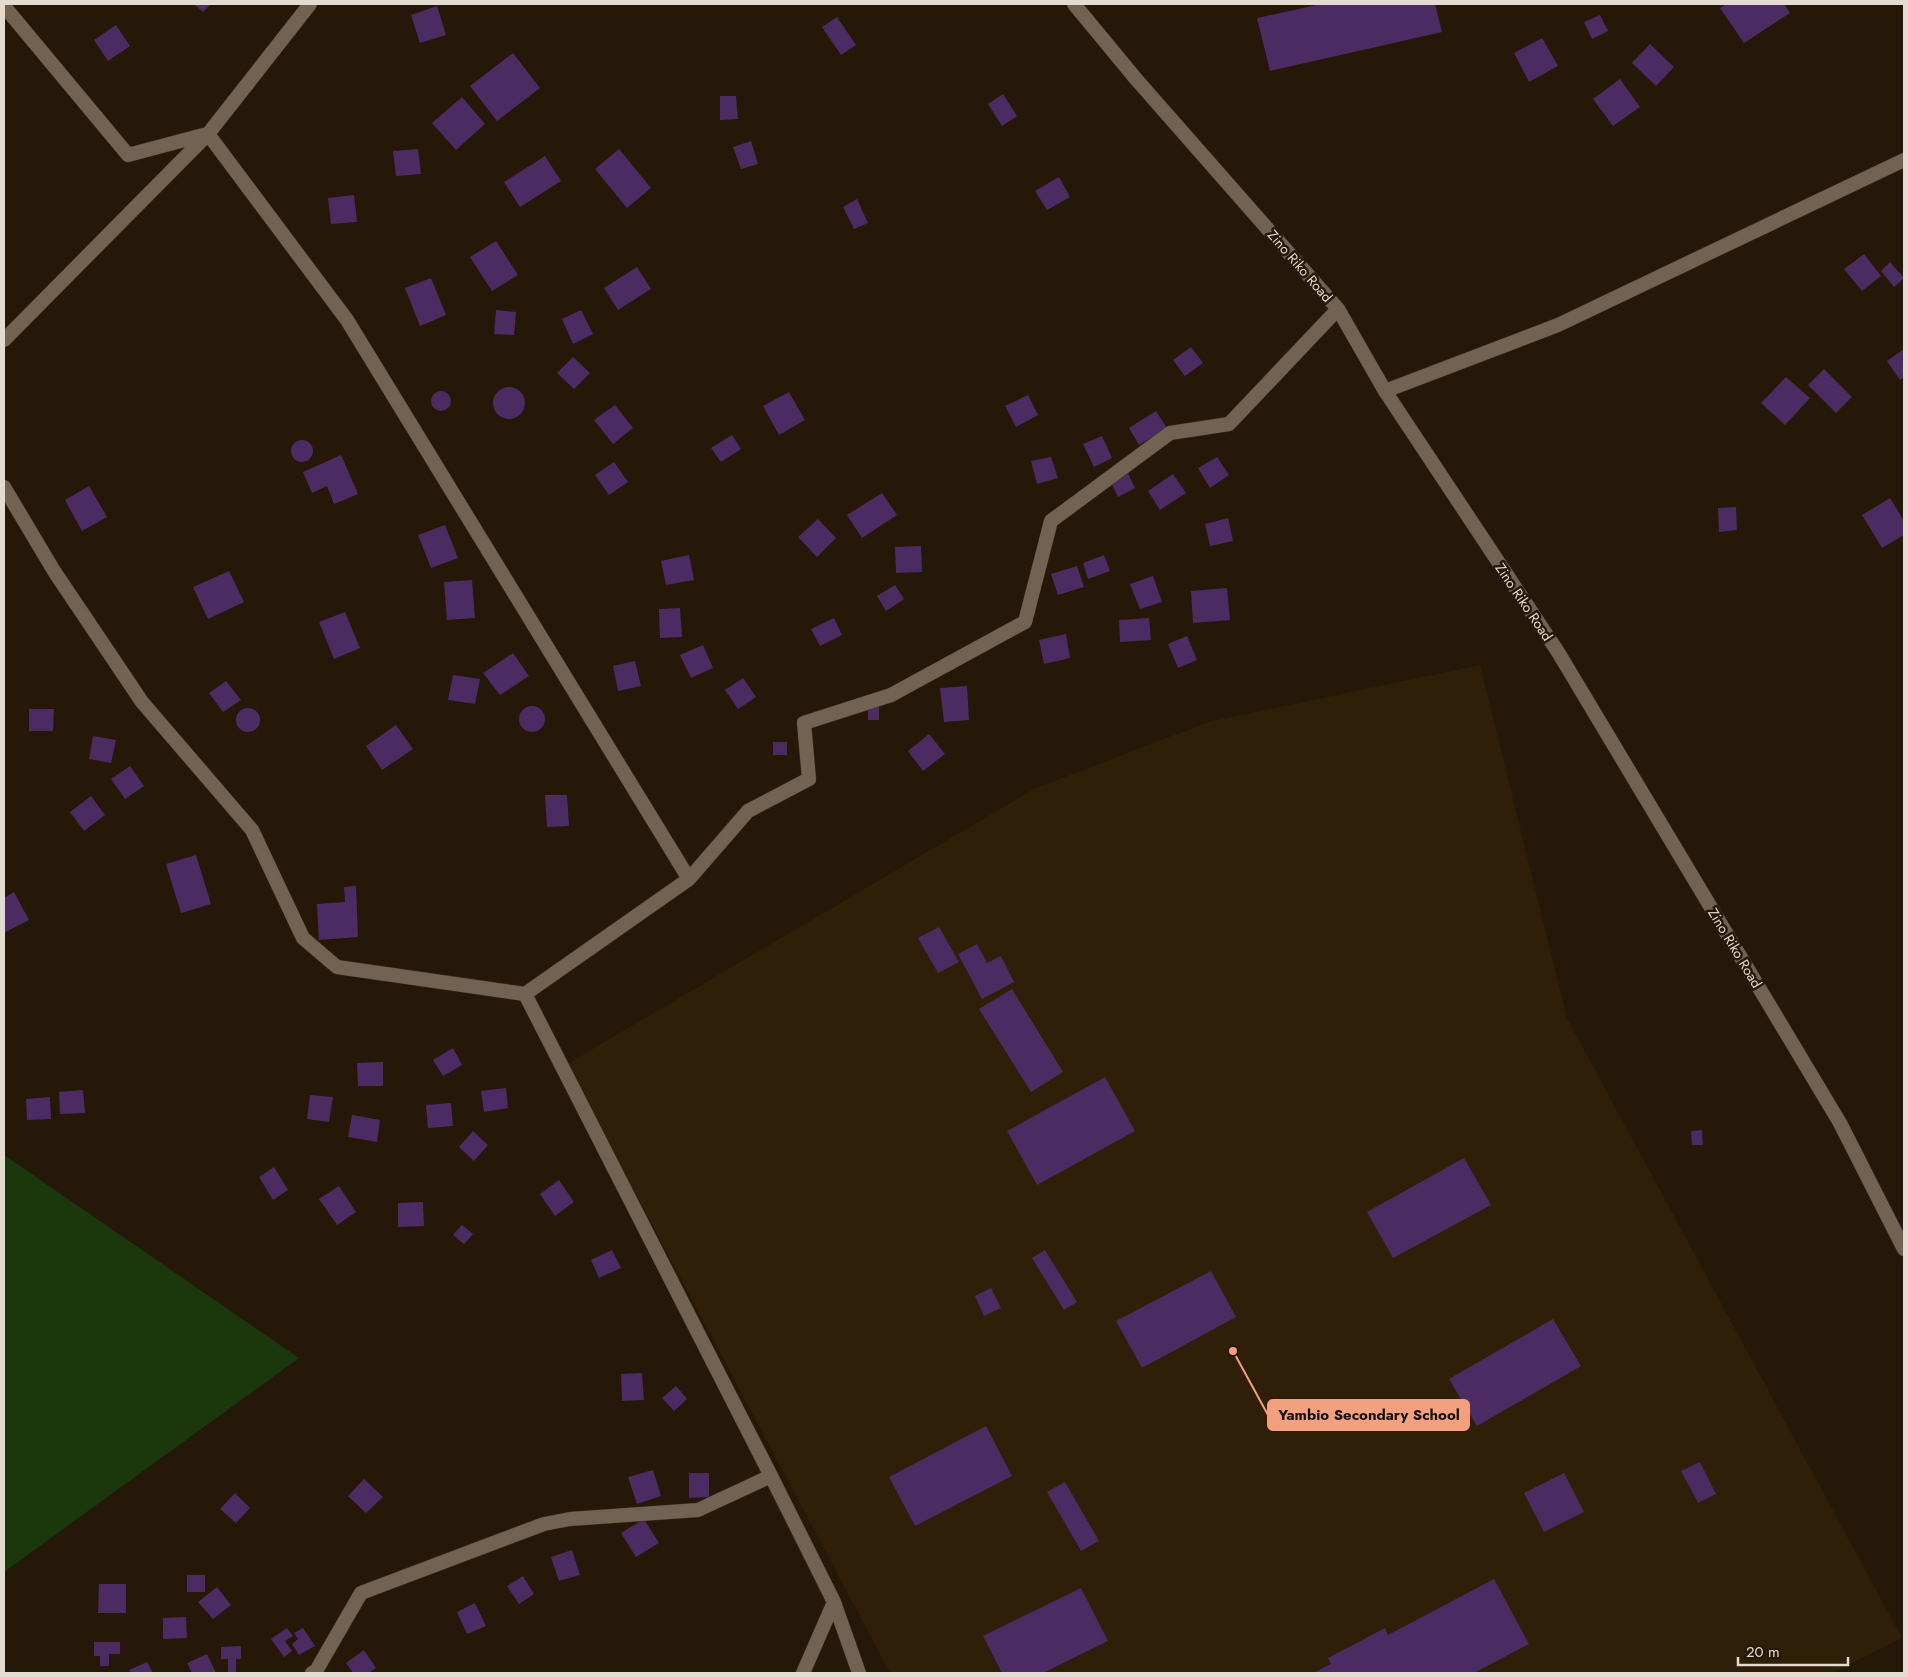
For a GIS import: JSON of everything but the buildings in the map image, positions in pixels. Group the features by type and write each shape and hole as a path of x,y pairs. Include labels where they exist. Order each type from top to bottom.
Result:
{"street":[{"path":"4,340 208,134 310,4"},
{"name":"Zino Riko Road","path":"1074,4 1136,79 1338,309 1385,391 1558,652 1840,1123 1904,1249"},
{"path":"4,6 128,155 208,134"},
{"path":"208,134 347,320 689,878"},
{"path":"1385,391 1558,325 1904,160"},
{"path":"4,487 54,571 142,702 252,830 303,938 338,967 525,994 689,878 748,811 809,779 804,723 891,695 1025,622 1051,521 1170,433 1228,424 1338,309"},
{"path":"525,994 834,1602 858,1673"},
{"path":"312,1673 316,1671 361,1593 544,1524 570,1519 698,1510 771,1476"},
{"path":"803,1673 834,1602"}],"shaded area":[{"path":"1480,665 1567,1018 1902,1638 1832,1673 890,1673 567,1064 1034,789 1208,722"}],"green space":[{"path":"4,1155 299,1358 4,1572"}],"place":[{"name":"Yambio Secondary School","path":"1233,1351"}]}
